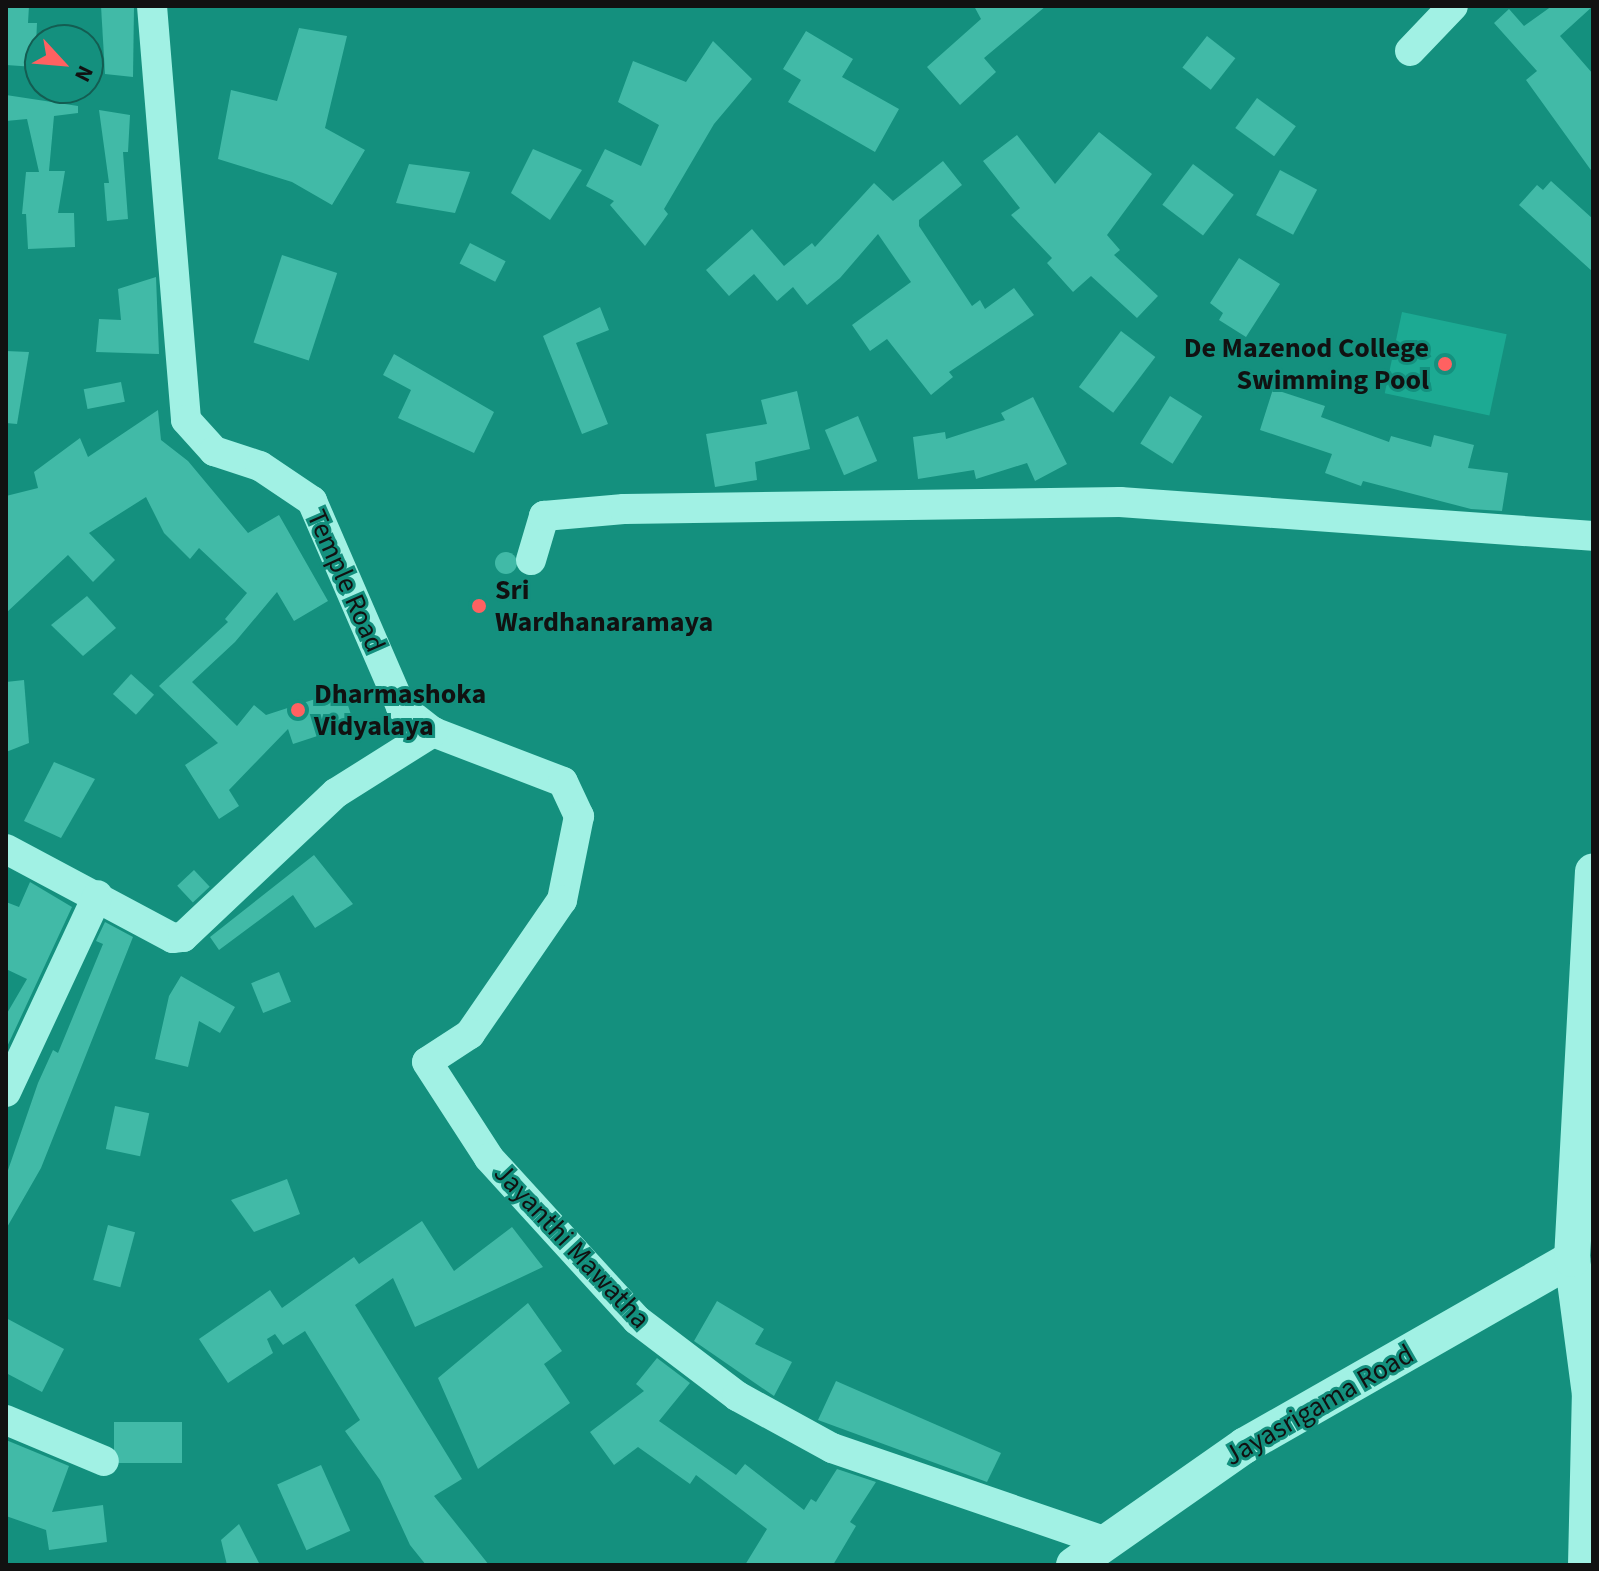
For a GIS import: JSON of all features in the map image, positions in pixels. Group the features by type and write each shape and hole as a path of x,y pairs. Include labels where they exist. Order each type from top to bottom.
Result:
{"street":[{"name":"Temple Road","path":"152,6 186,420 214,451 260,466 312,501 401,707 433,732 563,782 579,816 562,900 470,1034 427,1062"},
{"path":"1410,51 1453,6"},
{"path":"531,560 544,516 624,509 1120,502 1593,536"},
{"path":"6,849 98,895 173,938 183,937 336,793 433,732"},
{"path":"1586,1565 1590,1395 1572,1259 1593,872"},
{"path":"6,1092 98,895"},
{"name":"Jayanthi Mawatha","path":"427,1062 489,1158 637,1320 737,1396 832,1448 1103,1541"},
{"name":"Jayasrigama Road","path":"1074,1565 1103,1541 1244,1446 1572,1259"},
{"path":"6,1420 104,1461"}],"green space":[{"name":"De Mazenod College Swimming Pool","path":"1402,312 1507,334 1489,415 1385,393"}],"building":[{"path":"6,6 29,6 28,23 37,24 24,24 24,66 6,65"},
{"path":"101,6 134,6 133,77 105,74"},
{"path":"974,6 1046,6 984,58 996,72 960,105 927,67 981,19"},
{"path":"1552,6 1593,6 1560,36 1593,74 1593,173 1526,80 1537,71 1494,23 1509,9 1524,26"},
{"path":"299,28 347,36 325,128 365,150 332,205 292,182 218,159 231,90 277,101"},
{"path":"806,31 853,59 842,77 899,109 875,152 788,102 801,80 783,69"},
{"path":"1207,36 1235,58 1211,90 1182,68"},
{"path":"713,41 752,79 714,124 664,209 668,214 645,246 610,205 614,201 586,186 605,149 641,166 659,125 618,102 633,61 686,82"},
{"path":"6,95 24,98 24,104 78,106 78,113 54,116 49,171 65,171 58,213 74,213 75,247 28,249 26,214 22,214 26,172 39,172 27,119 6,121"},
{"path":"1257,98 1296,126 1274,156 1235,128"},
{"path":"99,110 130,115 128,152 123,152 128,219 107,221 104,183 109,183"},
{"path":"1099,132 1152,174 1107,235 1120,250 1114,255 1158,296 1137,318 1091,276 1073,292 1047,263 1052,258 1011,215 1020,208 983,161 1017,135 1055,184"},
{"path":"533,149 582,170 550,220 511,193"},
{"path":"943,161 962,185 919,220 919,226 972,306 980,300 985,309 1014,288 1034,315 949,372 953,377 931,395 887,339 870,351 852,325 911,282 878,234 840,278 807,305 793,287 777,301 754,274 729,296 706,270 752,229 784,266 812,243 815,247 874,183 893,201"},
{"path":"409,164 470,172 455,213 396,203"},
{"path":"1193,164 1234,195 1203,235 1162,205"},
{"path":"1280,170 1317,190 1293,235 1256,215"},
{"path":"1551,181 1593,219 1593,272 1519,205 1537,185 1543,190"},
{"path":"470,243 506,261 495,282 460,263"},
{"path":"282,255 337,273 309,360 254,342"},
{"path":"1239,258 1280,284 1246,337 1219,320 1223,313 1210,303"},
{"path":"156,277 159,354 96,352 99,319 121,320 118,289"},
{"path":"600,307 609,330 576,343 608,424 582,434 543,336"},
{"path":"1121,331 1155,357 1113,413 1079,387"},
{"path":"6,351 29,352 17,424 6,423"},
{"path":"394,354 494,412 474,453 398,418 411,390 383,375"},
{"path":"121,382 125,402 88,409 84,389"},
{"path":"1273,389 1325,406 1321,417 1389,442 1391,436 1431,447 1434,435 1474,445 1468,468 1508,473 1502,511 1471,509 1363,481 1361,486 1325,473 1332,454 1260,430"},
{"path":"797,391 810,449 755,462 757,480 715,487 706,434 767,424 761,400"},
{"path":"1170,396 1202,416 1173,464 1140,443"},
{"path":"1033,397 1067,464 1035,481 1027,463 976,479 974,470 918,479 913,437 945,432 946,439 1005,420 1001,413"},
{"path":"158,410 161,440 188,461 248,533 279,515 328,601 294,621 277,592 235,642 192,682 237,726 254,705 266,715 343,690 354,724 293,744 288,729 229,790 239,806 219,819 185,765 218,743 159,686 228,622 225,619 247,593 199,548 190,559 164,533 146,497 89,533 115,560 93,582 68,555 6,613 6,496 38,488 34,472 80,438 88,457"},
{"path":"858,416 877,461 844,475 825,430"},
{"path":"506,552 514,555 517,563 514,571 506,574 498,571 495,563 498,555"},
{"path":"87,596 116,628 83,656 51,625"},
{"path":"131,674 154,695 136,715 113,694"},
{"path":"24,680 29,743 6,752 6,682"},
{"path":"54,762 95,779 61,838 24,821"},
{"path":"314,855 353,904 315,928 293,895 219,950 210,937"},
{"path":"194,870 210,887 193,903 177,886"},
{"path":"30,882 72,907 6,1049 6,1015 27,979 6,969 6,902 19,907"},
{"path":"105,922 133,937 41,1168 6,1229 6,1176 38,1083 53,1050 58,1053 103,944 96,941"},
{"path":"279,972 291,1002 263,1013 251,983"},
{"path":"181,976 235,1007 220,1033 199,1021 188,1067 155,1059 169,996"},
{"path":"115,1106 149,1113 140,1156 106,1149"},
{"path":"287,1179 300,1214 254,1232 231,1200"},
{"path":"422,1221 454,1271 512,1227 543,1267 415,1327 393,1278 355,1305 462,1479 434,1496 489,1565 426,1565 410,1545 380,1480 345,1431 360,1420 305,1331 283,1345 275,1334 267,1339 273,1353 228,1383 199,1339 270,1290 282,1308 354,1257 359,1264"},
{"path":"108,1225 135,1232 120,1287 93,1280"},
{"path":"717,1301 764,1329 755,1344 792,1362 774,1396 694,1341"},
{"path":"528,1303 562,1351 544,1364 570,1403 478,1469 438,1378"},
{"path":"6,1318 64,1349 42,1392 6,1373"},
{"path":"657,1358 690,1383 659,1421 736,1475 745,1464 804,1510 811,1499 816,1502 837,1469 876,1482 850,1522 856,1526 833,1565 745,1565 767,1529 696,1475 690,1484 638,1447 614,1465 590,1432 644,1391 636,1384"},
{"path":"836,1381 1001,1453 987,1482 818,1420"},
{"path":"114,1422 182,1422 182,1463 114,1463"},
{"path":"6,1440 69,1466 52,1512 103,1505 107,1542 49,1550 46,1530 6,1516"},
{"path":"321,1465 350,1531 306,1550 277,1485"},
{"path":"239,1524 260,1565 227,1565 221,1540"}],"place":[{"name":"De Mazenod College Swimming Pool","path":"1445,364"},
{"name":"Sri Wardhanaramaya","path":"479,606"},
{"name":"Dharmashoka Vidyalaya","path":"298,710"}]}
